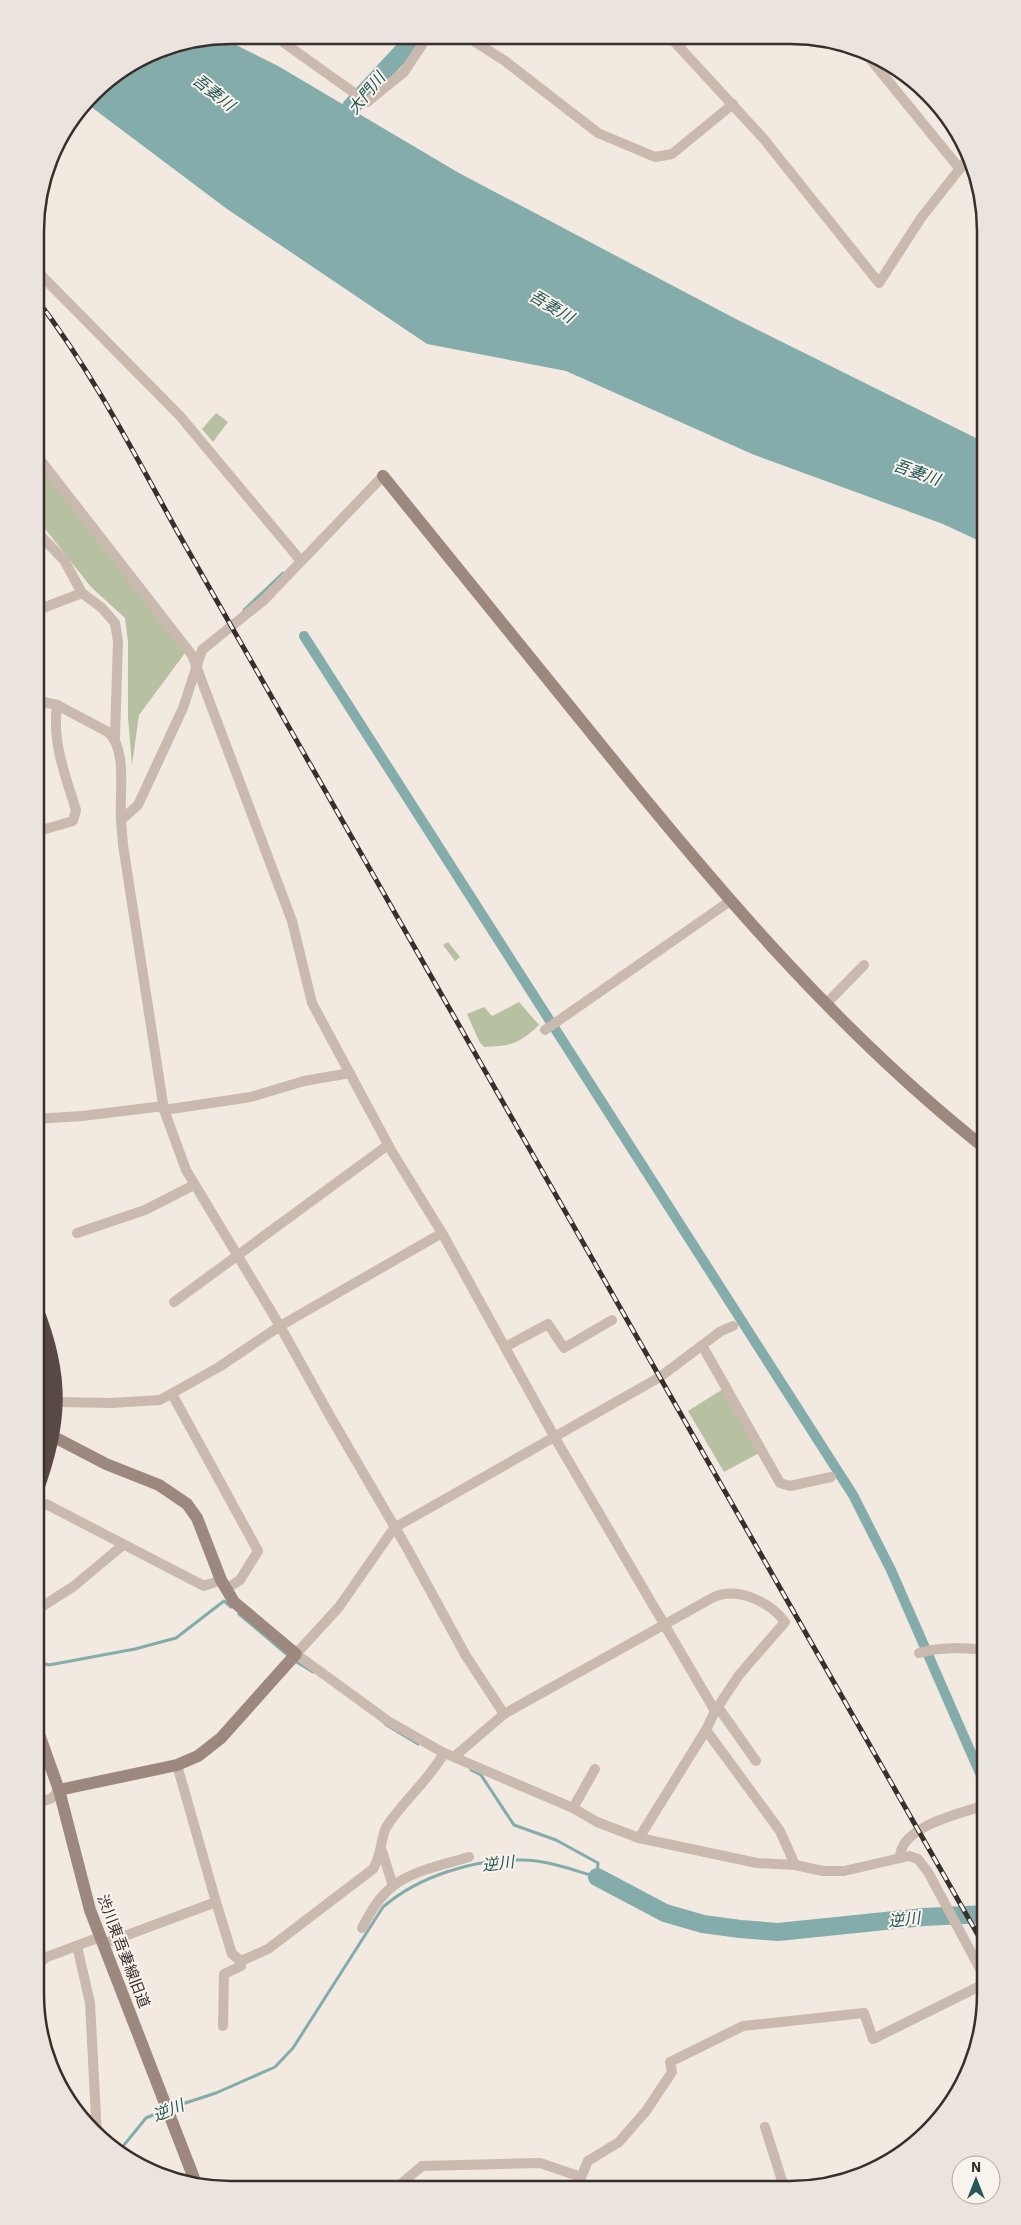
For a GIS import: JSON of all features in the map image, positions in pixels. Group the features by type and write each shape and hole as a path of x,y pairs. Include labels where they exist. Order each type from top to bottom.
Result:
{"highway":[{"path":"44,1330 49,1343 56,1378 54,1428 44,1462"}],"street":[{"path":"286,44 367,102 404,72 423,44"},
{"path":"479,44 506,61 598,133 655,157 672,154 733,104"},
{"path":"677,44 764,138 879,283 921,218 964,163"},
{"path":"874,64 960,169"},
{"path":"44,279 180,416 301,561"},
{"path":"44,464 181,639 196,664 292,921 312,1002 388,1145 442,1233 555,1438 663,1624 716,1709 756,1761"},
{"path":"121,820 138,805 183,708 202,650 232,628 264,600 383,476 730,901 826,1004 936,1109 977,1142"},
{"path":"44,539 64,560 82,593 106,612 115,623 118,631 114,737 120,753 123,845 164,1108 186,1170 280,1326 466,1656 504,1714"},
{"path":"44,608 82,593"},
{"path":"44,702 57,705 114,737"},
{"path":"44,829 73,821 76,810 56,746 55,722 57,705"},
{"path":"546,1030 730,901"},
{"path":"826,1004 864,966"},
{"path":"44,1118 164,1108 250,1097 304,1081 350,1073"},
{"path":"174,1302 388,1145"},
{"path":"77,1234 145,1210 194,1185"},
{"path":"61,1402 145,1402 160,1400 219,1367 280,1326 442,1233"},
{"path":"505,1347 559,1319"},
{"path":"548,1324 564,1348 612,1320"},
{"path":"44,1801 52,1798 59,1790 177,1765 198,1756 221,1738 339,1608 394,1528 660,1377 721,1331 733,1326"},
{"path":"703,1346 780,1483 790,1486 831,1477"},
{"path":"46,1504 204,1586 223,1585 240,1580 258,1551 172,1394"},
{"path":"58,1439 106,1464 159,1484 178,1495 197,1518 223,1585 234,1602 293,1657 442,1756 454,1758 573,1808 596,1822 638,1838 757,1863 795,1865 823,1871 844,1871 909,1856 918,1860 946,1906 977,1966"},
{"path":"44,1605 74,1586 123,1545"},
{"path":"454,1758 504,1714 663,1624 722,1593 730,1592 762,1602 779,1614 785,1622 740,1675 716,1709 706,1730 638,1838"},
{"path":"924,1652 962,1648 977,1649"},
{"path":"706,1730 780,1831 795,1865"},
{"name":"渋川東吾妻線旧道","path":"44,1748 59,1790 80,1879 101,1941 194,2178"},
{"path":"241,1961 268,1949 373,1869 380,1858 386,1828 442,1756"},
{"path":"177,1765 232,1954 241,1961"},
{"path":"573,1808 595,1769"},
{"path":"900,1858 904,1844 928,1824 977,1809"},
{"path":"382,1850 393,1886"},
{"path":"362,1928 376,1904 393,1886 424,1871 469,1857"},
{"path":"44,1960 77,1946 101,1941 216,1902"},
{"path":"77,1946 90,2003 96,2125"},
{"path":"223,2026 224,1974 241,1966 241,1961"},
{"path":"579,2181 588,2162 619,2142 646,2111 672,2072 670,2062 743,2026 864,2013 873,2039 977,1987"},
{"path":"765,2127 782,2181"},
{"path":"404,2181 422,2166 540,2163 574,2181"}],"green space":[{"path":"216,413 228,422 213,442 202,429"},
{"path":"44,473 74,506 185,653 139,715 132,765 128,717 128,642 125,618 91,587 44,527"},
{"path":"448,942 460,957 455,961 443,945"},
{"path":"519,1002 539,1025 514,1043 484,1047 479,1041 467,1014 484,1007 492,1016"},
{"path":"723,1389 759,1453 724,1472 688,1411"}],"water":[{"name":"吾妻川","path":"234,44 278,66 459,173 734,318 977,439 977,540 943,524 752,454 566,371 427,344 227,209 91,106 117,82 159,58 194,47"}],"waterway":[{"name":"大門川","path":"340,131 351,107 410,44"},
{"path":"244,610 283,573"},
{"path":"304,636 853,1495 891,1570 977,1766"},
{"path":"44,1664 49,1665 135,1649 176,1638 224,1601 231,1607"},
{"path":"239,1614 290,1657"},
{"path":"295,1661 313,1672"},
{"path":"385,1724 418,1744"},
{"name":"逆川","path":"170,2108 216,2093 275,2067 293,2048 383,1907 413,1886 466,1866 504,1860 531,1860 597,1877 598,1863 556,1840 514,1825 481,1775 471,1770"},
{"name":"逆川","path":"597,1877 665,1913 703,1924 740,1929 778,1932 924,1917 977,1914"},
{"name":"逆川","path":"123,2147 146,2118 165,2110"}],"railway":[{"path":"44,310 75,353 110,411 977,1933"}]}
